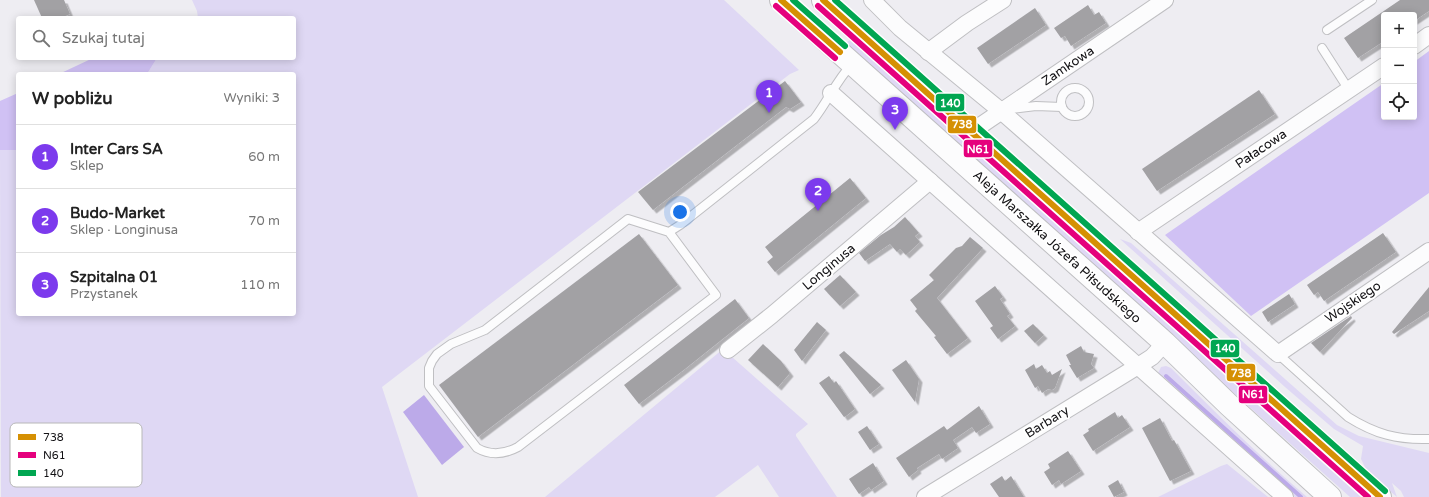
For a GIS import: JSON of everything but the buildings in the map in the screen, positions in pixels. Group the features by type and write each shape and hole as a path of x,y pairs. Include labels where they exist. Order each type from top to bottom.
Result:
{"main road":[{"name":"Aleja Marszałka Józefa Piłsudskiego","path":"781,0 1165,344 1330,497"},
{"path":"823,0 1380,497"}],"street":[{"path":"872,0 900,28 1000,111 1278,354"},
{"path":"928,52 967,23 1003,0"},
{"name":"Zamkowa","path":"971,132 1165,0"},
{"path":"1417,44 1429,35"},
{"name":"Pałacowa","path":"1138,232 1381,68"},
{"path":"831,93 1285,497"},
{"name":"Longinusa","path":"728,350 772,315 930,181"},
{"name":"Wojskiego","path":"1278,354 1429,251"},
{"name":"Barbary","path":"925,497 1138,366 1152,357 1165,344"}],"lane":[{"path":"1327,30 1372,0"},
{"path":"1322,48 1349,90"},
{"path":"669,232 814,118 823,107 841,75 852,64"},
{"path":"1000,111 1036,106 1062,107"},
{"path":"628,219 669,232 716,295 518,447 500,454 487,452 477,448 429,386 429,368 437,354 451,344 485,330 628,219"},
{"path":"1278,354 1348,417 1356,422 1374,432 1393,437 1429,439"}],"shaded area":[{"path":"192,0 724,0 799,70 790,74 382,387 418,497 1,497 0,150 16,150 16,316 296,316 296,72 148,72 156,60 296,60 296,16 198,16"},
{"path":"850,40 1361,497 1350,497 844,44"},
{"path":"1429,51 1429,193 1251,316 1165,235 1381,85 1381,120 1417,120 1417,60"},
{"path":"89,60 156,60 148,72 63,72"},
{"path":"16,94 16,150 0,150 0,101"},
{"path":"1120,239 1131,243 1337,425 1359,436 1429,453 1429,497 1404,497 1401,491 1392,483 1397,497 1368,473 1361,459 1363,446 1334,429"},
{"path":"723,349 808,424 796,434 796,436 837,497 779,497 758,465 715,497 545,497"},
{"path":"1166,366 1171,368 1254,450 1307,497 1295,497 1159,375 1158,373 1161,367"},
{"path":"424,395 464,447 442,465 403,412"},
{"path":"1227,464 1268,497 1158,497 1221,466"}],"waterway":[{"path":"1166,376 1301,497"}],"transit line":[{"name":"738","path":"781,0 840,52"},
{"name":"140","path":"793,0 845,46"},
{"name":"738","path":"823,0 1380,497"},
{"name":"140","path":"835,0 1385,491"},
{"name":"N61","path":"776,6 835,58"},
{"name":"N61","path":"818,6 1368,497"}],"place":[{"name":"Inter Cars SA","path":"769,113"},
{"name":"Szpitalna 01","path":"895,130"},
{"name":"Budo-Market","path":"818,211"}]}
